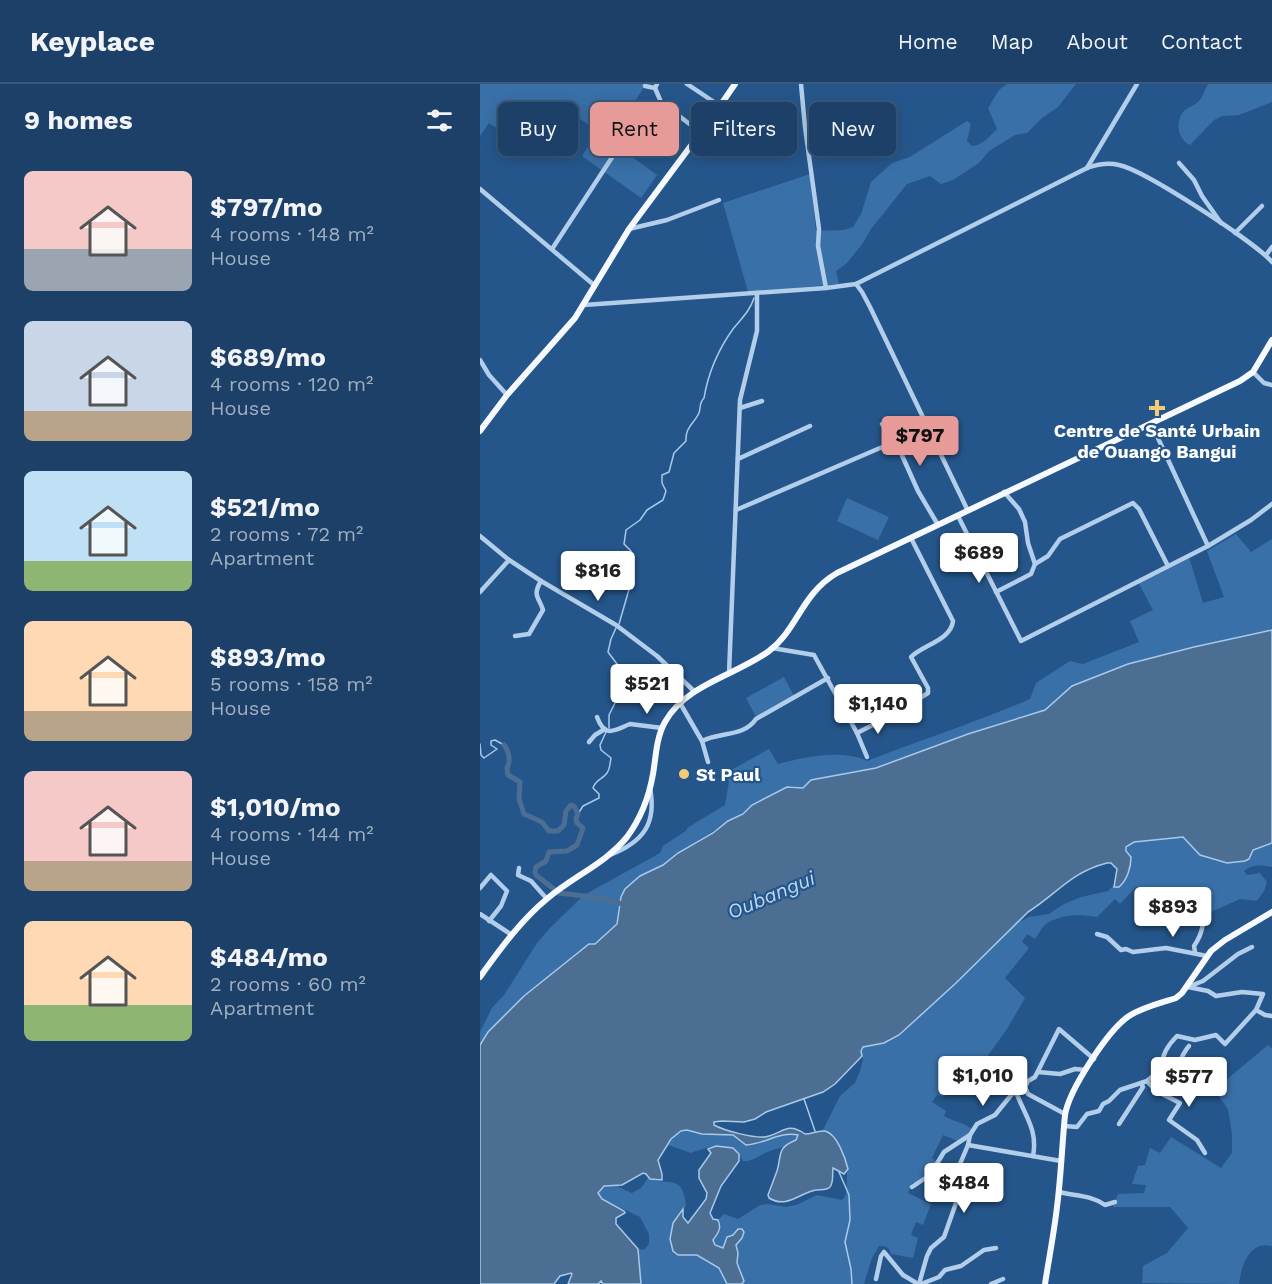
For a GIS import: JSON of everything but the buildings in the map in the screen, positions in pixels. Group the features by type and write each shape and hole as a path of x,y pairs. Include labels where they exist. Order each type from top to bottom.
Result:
{"main road":[{"path":"723,102 735,84"},
{"path":"480,431 507,396 568,327 584,305 629,229 691,145"},
{"path":"480,977 512,935 548,898 608,856 627,837 636,823 650,788 662,728 672,712 695,692 772,648 820,583 1004,492 1240,381 1253,372 1272,340"},
{"path":"1045,1284 1059,1192 1065,1114 1076,1086 1124,1020 1152,1006 1176,998 1188,987 1207,956 1226,940 1272,912"}],"street":[{"path":"687,84 714,102"},
{"path":"801,84 819,229 818,246 826,288"},
{"path":"1087,168 1137,84"},
{"path":"645,86 656,86 661,102 691,125"},
{"path":"552,249 613,156"},
{"path":"1179,163 1194,180 1222,225"},
{"path":"584,305 856,284 1087,168 1100,164 1125,167 1163,187 1235,233 1266,255 1272,262"},
{"path":"480,189 594,285"},
{"path":"629,229 667,220 719,200"},
{"path":"1235,233 1262,206"},
{"path":"1266,255 1272,247"},
{"path":"856,284 870,307 968,511"},
{"path":"729,674 740,408 757,331 757,293"},
{"path":"480,360 489,375 507,396"},
{"path":"1253,372 1264,383 1272,385"},
{"path":"740,408 762,401"},
{"path":"1151,423 1208,546"},
{"path":"882,424 900,451 918,491 938,525"},
{"path":"738,459 810,426"},
{"path":"736,510 880,448 895,445"},
{"path":"1004,492 1019,509 1025,522 1028,543 1035,564"},
{"path":"996,592 1031,574 1035,564 1048,556 1060,539 1133,503 1139,509 1168,566"},
{"path":"958,516 1021,641 1208,546 1251,520 1272,504"},
{"path":"480,536 509,560 541,581 616,625 657,656 695,692"},
{"path":"857,734 928,693 928,688 911,657 946,635 952,627 952,621 911,538"},
{"path":"480,592 509,560"},
{"path":"515,636 529,634 543,610 536,592 541,581"},
{"path":"772,648 814,655 828,678 867,757"},
{"path":"702,741 749,728 756,719 828,678"},
{"path":"680,703 702,741 708,762"},
{"path":"597,717 600,725 607,730 618,732 630,724 662,728"},
{"path":"589,742 595,735 607,730"},
{"path":"608,856 623,850 648,826 654,808 650,788"},
{"path":"519,868 518,875 531,881 548,898"},
{"path":"480,888 491,875 507,891 501,906 489,921"},
{"path":"1195,952 1194,946 1203,930 1200,904"},
{"path":"480,915 512,935"},
{"path":"1097,934 1107,937 1121,950 1126,949 1133,952 1166,948 1207,956"},
{"path":"1188,987 1203,981 1238,954 1252,947"},
{"path":"1065,1126 1077,1127 1087,1114 1099,1112 1103,1104 1120,1090 1148,1081 1162,1068 1162,1060 1168,1046 1176,1036 1190,1040 1216,1035 1225,1044 1256,1010 1263,994 1242,992 1216,996 1208,991 1188,987"},
{"path":"1256,1010 1272,1016"},
{"path":"920,1284 931,1248 944,1237 956,1203 955,1190 960,1164 976,1124 995,1115 1016,1091 1025,1087 1038,1072 1059,1029 1094,1059"},
{"path":"1162,1068 1172,1073 1178,1066 1182,1054 1190,1046"},
{"path":"968,1060 1016,1091 1032,1127 1035,1146 1033,1156"},
{"path":"1038,1072 1059,1074 1075,1069 1086,1070"},
{"path":"1148,1081 1156,1090 1179,1103 1170,1120 1197,1140 1205,1153"},
{"path":"1119,1124 1143,1088 1141,1083"},
{"path":"1025,1087 1028,1094 1065,1114"},
{"path":"912,1187 930,1175 944,1152 970,1135"},
{"path":"968,1145 1061,1161"},
{"path":"1059,1192 1083,1195 1099,1200 1105,1205 1115,1202"},
{"path":"876,1279 884,1252 903,1275 920,1284 939,1277 945,1270 961,1266 984,1250 996,1248"},
{"path":"990,1284 1003,1279"}],"shaded area":[{"path":"480,84 646,84 634,102 590,102 590,126 578,118 578,102 498,102 498,129 489,123 480,136"},
{"path":"1007,84 1076,84 1058,107 1042,118 1027,133 1015,135 989,151 979,163 953,180 941,184 930,176 907,184 847,263 836,271 839,284 748,292 723,203 810,174 816,231 844,230 853,227 861,214 871,182 892,163 910,157 967,121 971,124 967,141 972,146 989,137 997,129 988,108 999,90"},
{"path":"1208,84 1272,84 1272,102 1239,115 1222,116 1214,120 1190,145 1180,135 1179,121 1185,110 1200,99"},
{"path":"590,144 590,156 631,156 657,175 641,198 582,156"},
{"path":"847,498 889,517 878,540 837,521"},
{"path":"1236,534 1251,552 1272,539 1272,630 1128,664 1072,686 1045,710 968,734 876,768 811,780 804,788 790,786 775,793 678,853 663,865 640,876 625,889 621,897 617,924 594,944 590,943 519,1002 492,1029 480,1045 480,1032 492,1008 504,995 537,943 549,929 584,895 660,853 663,846 687,828 725,805 729,782 726,773 769,749 778,764 835,755 857,757 867,761 1030,699 1036,683 1070,661 1083,664 1139,642 1130,621 1153,610 1137,580 1188,554 1203,603 1224,597 1207,551"},
{"path":"784,677 794,696 756,717 746,698"},
{"path":"1177,836 1186,839 1193,848 1206,857 1232,862 1245,861 1253,850 1272,843 1272,867 1254,866 1244,871 1247,875 1260,873 1267,882 1257,901 1240,899 1211,912 1196,898 1184,908 1173,896 1136,887 1120,904 1115,899 1097,917 1077,915 1064,917 1046,924 1035,939 1027,934 1022,942 1029,948 1005,978 1025,998 1007,1029 979,1068 968,1061 944,1097 937,1095 932,1102 946,1111 944,1116 974,1131 958,1141 943,1135 932,1158 937,1162 930,1175 916,1184 912,1183 908,1193 931,1204 923,1225 916,1222 911,1235 918,1238 913,1258 891,1254 887,1247 879,1246 872,1258 864,1284 742,1284 744,1280 737,1263 736,1245 744,1232 738,1229 724,1248 715,1245 713,1240 720,1230 718,1220 724,1214 738,1219 760,1205 786,1207 817,1195 842,1200 845,1197 847,1169 845,1159 837,1141 823,1130 840,1096 855,1083 863,1059 861,1051 864,1047 885,1043 899,1035 1017,923 1029,917 1049,914 1081,897 1108,891 1114,885 1123,884 1125,880 1130,862 1125,850 1134,842"},
{"path":"1268,1045 1272,1049 1272,1246 1264,1245 1252,1251 1244,1263 1239,1284 1142,1283 1143,1266 1167,1253 1188,1228 1170,1207 1113,1207 1118,1194 1144,1193 1146,1185 1132,1184 1138,1166 1145,1165 1150,1148 1160,1153 1171,1137 1221,1168 1232,1153 1232,1134 1228,1109 1214,1090"},
{"path":"687,1130 702,1134 733,1135 746,1145 787,1134 799,1136 790,1144 743,1161 736,1150 713,1147 691,1153 668,1145 675,1135"},
{"path":"648,1178 673,1183 681,1189 686,1206 680,1213 688,1255 697,1255 719,1268 727,1284 641,1284 638,1249 644,1250 649,1244 649,1234 640,1217 602,1199 598,1193 610,1184 632,1193 641,1188"}],"water":[{"name":"Oubangui","path":"1272,630 1272,843 1253,850 1249,859 1245,861 1227,863 1200,855 1183,837 1134,842 1126,847 1131,857 1130,865 1119,887 1114,887 1117,869 1111,863 1094,867 1074,878 1028,912 899,1035 884,1043 863,1047 862,1056 835,1084 823,1092 766,1112 755,1119 744,1122 714,1122 714,1125 725,1130 760,1137 789,1128 805,1134 822,1131 829,1133 840,1147 848,1169 844,1174 833,1168 830,1187 782,1202 769,1198 781,1152 785,1146 796,1140 798,1135 779,1136 746,1145 733,1135 681,1131 671,1139 658,1160 662,1180 650,1179 643,1173 622,1185 604,1186 598,1193 602,1199 625,1213 616,1218 616,1224 638,1249 641,1284 603,1284 601,1281 598,1284 568,1284 571,1273 560,1276 554,1284 480,1284 480,1045 488,1032 524,996 589,944 595,944 617,924 621,897 625,889 640,876 663,865 728,821 743,814 752,805 787,787 803,788 811,780 876,768 968,734 1045,710 1072,686 1128,664"},
{"path":"716,1146 733,1148 739,1154 739,1161 721,1186 710,1213 713,1219 718,1220 720,1226 713,1240 715,1245 723,1248 727,1237 733,1235 738,1229 744,1232 736,1245 737,1263 744,1281 742,1284 727,1284 719,1268 697,1255 678,1255 673,1251 670,1239 673,1223 683,1209 683,1217 688,1223 706,1199 707,1193 699,1178 699,1170 711,1153 708,1149"}],"waterway":[{"path":"619,624 630,586 623,580 631,551 624,544 626,530 640,520 647,510 663,500 666,491 662,483 662,475 669,472 674,453 686,441 688,429 699,413 718,354 733,329 748,311 754,298"},
{"path":"609,728 609,715 622,689 623,672 608,652 616,628"},
{"path":"578,814 583,806 599,798 599,794 593,788 609,770 611,758 601,750 600,745 606,732"},
{"path":"480,744 481,755 484,758 497,749 491,745 491,741 495,740 504,745"},
{"path":"504,745 509,756 508,775 520,782 519,799 524,814 542,822 549,831 558,831 564,825 566,811 571,805 578,814 577,823 583,828 577,845 567,851 549,852 546,861 536,867 536,875 559,893 601,898 626,905"},
{"path":"804,1099 815,1131"},
{"path":"839,1172 849,1195 850,1220 845,1242 852,1284"}],"place":[{"name":"Centre de Santé Urbain de Ouango Bangui","path":"1157,408"},
{"name":"St Paul","path":"684,774"}]}
